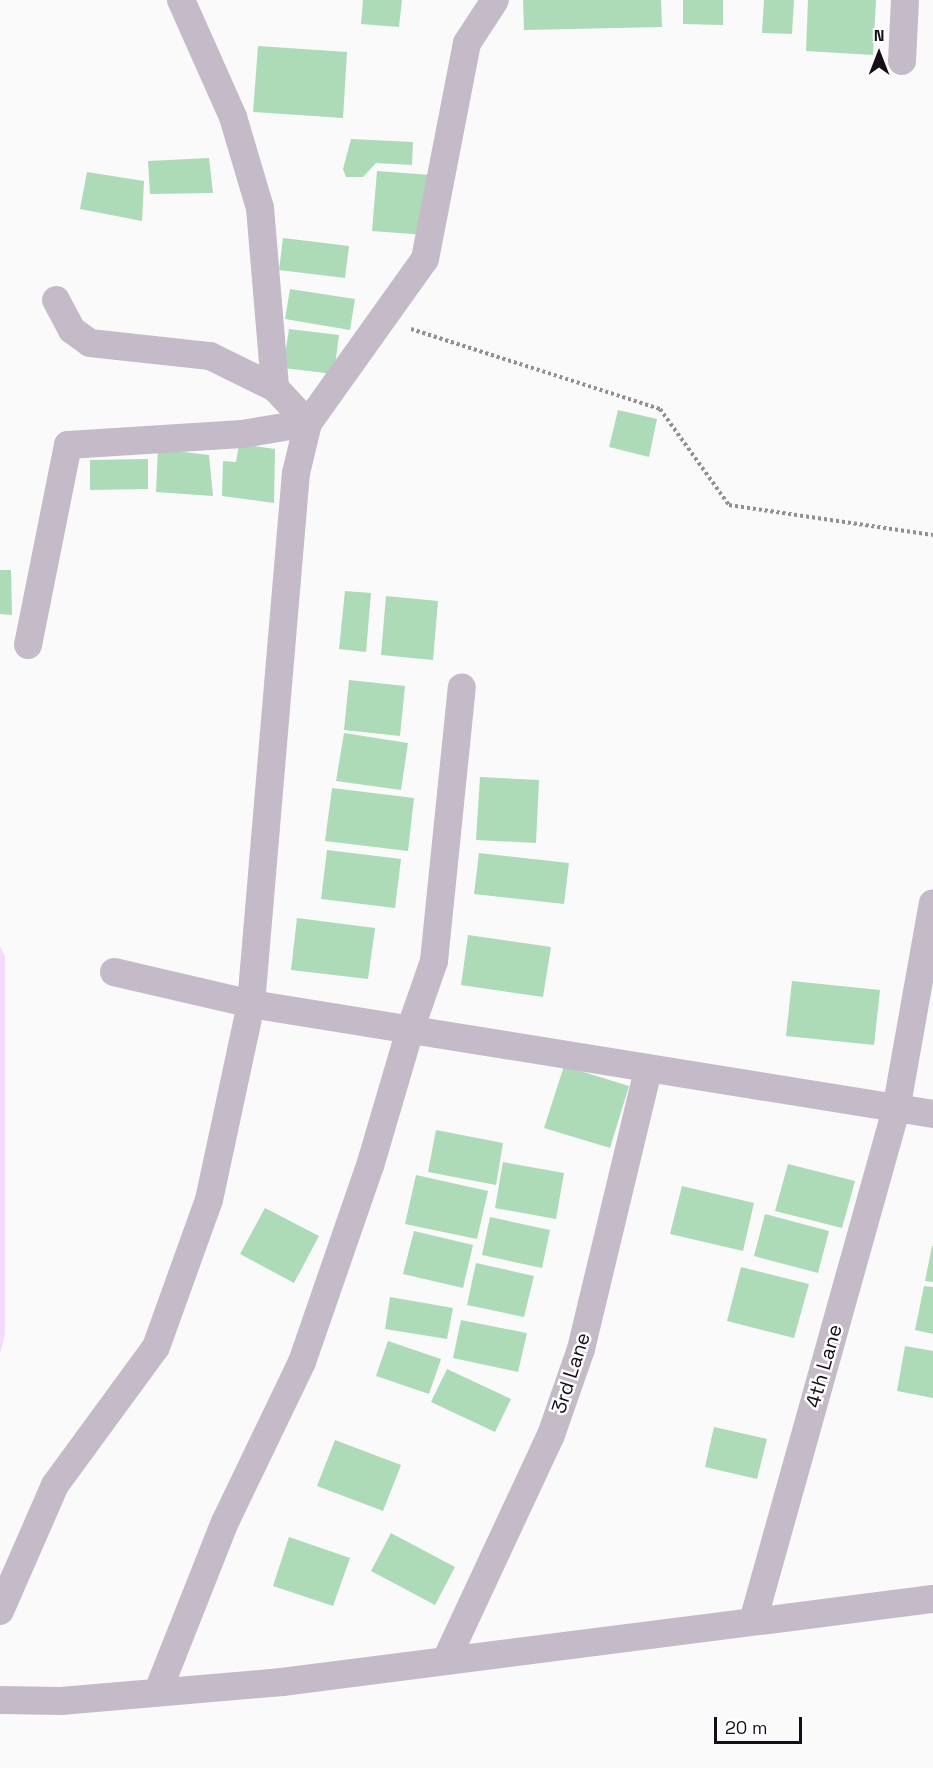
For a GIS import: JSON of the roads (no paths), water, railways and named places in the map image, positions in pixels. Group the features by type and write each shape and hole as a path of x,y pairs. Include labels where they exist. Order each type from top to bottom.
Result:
{"street":[{"path":"181,0 233,117 260,208 275,388"},
{"path":"0,1611 55,1485 156,1347 210,1200 251,1004 296,473 308,423 425,259 467,43 495,0"},
{"path":"902,61 905,0"},
{"path":"56,300 72,330 90,343 210,356 275,388 308,423"},
{"path":"28,645 68,445 242,434 308,423"},
{"path":"158,1691 225,1522 302,1362 370,1166 410,1030 434,961 462,687"},
{"name":"4th Lane","path":"753,1621 896,1110 933,903"},
{"path":"114,972 251,1004 648,1070 933,1114"},
{"name":"3rd Lane","path":"446,1660 551,1435 581,1348 648,1070"},
{"path":"0,1700 61,1701 282,1682 933,1599"}]}
